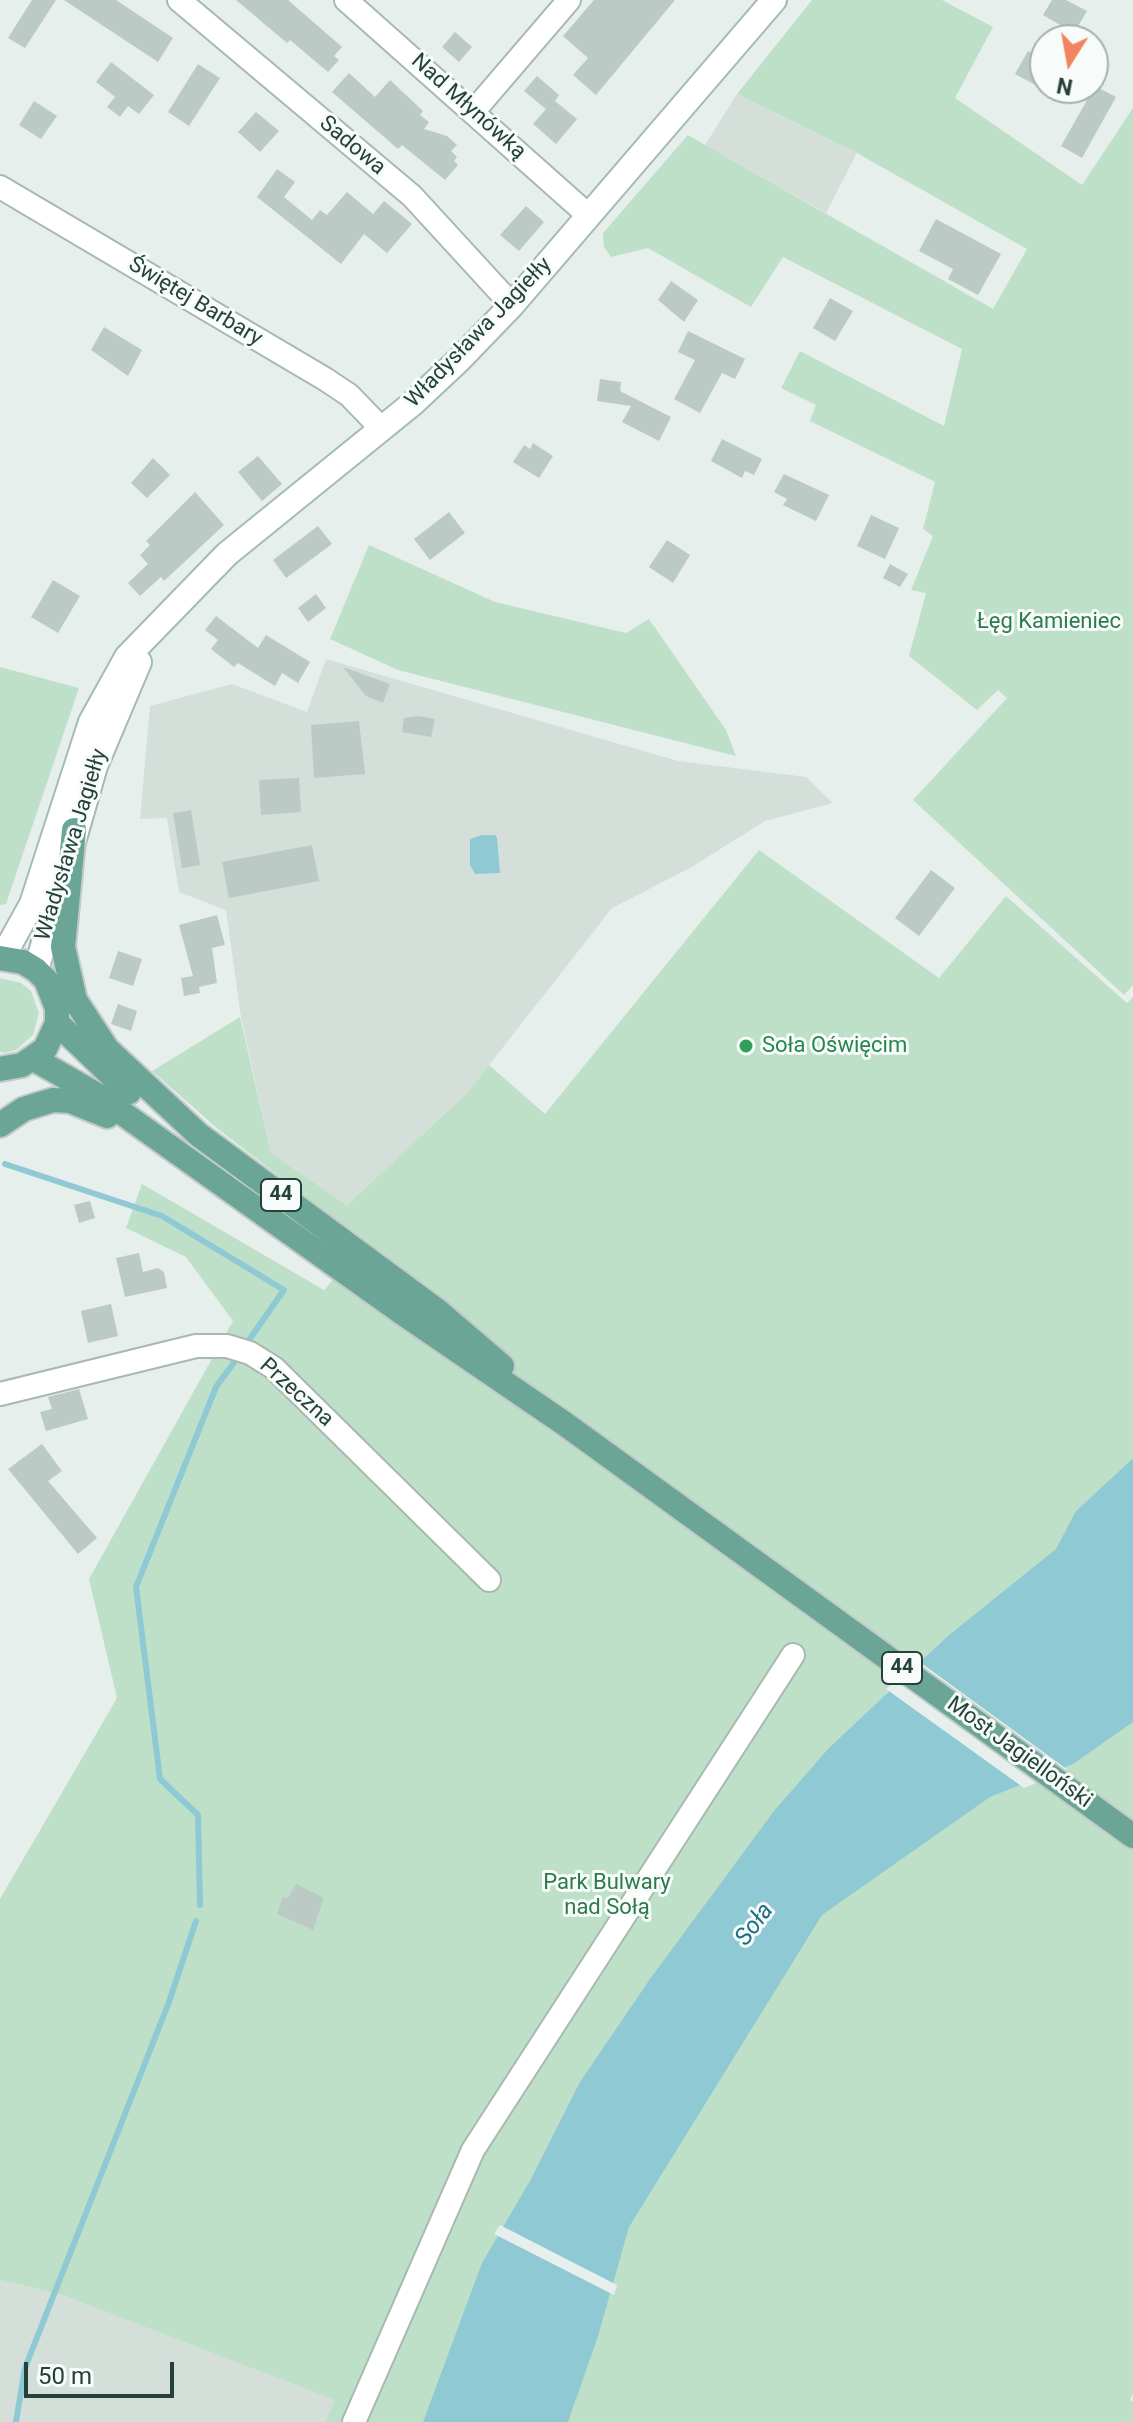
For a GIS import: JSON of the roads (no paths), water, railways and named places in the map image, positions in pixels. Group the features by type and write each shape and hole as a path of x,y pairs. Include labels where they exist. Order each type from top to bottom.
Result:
{"main road":[{"path":"74,830 63,947 75,1000 107,1049 199,1135"},
{"path":"0,957 23,962 36,970 54,993 57,1023 45,1049 34,1059 3,1072"},
{"name":"44","path":"57,1023 122,1086 199,1135 439,1312 565,1424"},
{"name":"44","path":"34,1059 97,1095 413,1321 565,1424"},
{"path":"0,1125 13,1114 39,1103 70,1101 177,1151"},
{"name":"Most Jagielloński","path":"565,1424 1133,1836"}],"street":[{"name":"Sadowa","path":"179,0 412,196 512,305"},
{"name":"Nad Młynówką","path":"346,0 588,215"},
{"path":"473,112 569,0"},
{"name":"Władysława Jagiełły","path":"0,957 32,904 91,722 127,657 153,634 227,554 412,404 512,305 774,0"},
{"name":"Świętej Barbary","path":"0,187 325,379 349,395 381,428"},
{"name":"Władysława Jagiełły","path":"36,970 74,830 107,733 153,634"},
{"name":"Przeczna","path":"0,1394 196,1346 227,1346 250,1353 274,1368 489,1580"},
{"path":"354,2422 473,2150 793,1655"}],"water":[{"path":"495,835 497,838 500,873 475,874 470,865 470,839"},
{"name":"Soła","path":"1133,1458 1133,1722 1073,1764 990,1797 822,1915 629,2227 598,2336 568,2422 423,2422 482,2263 531,2179 580,2082 650,1979 774,1811 828,1749 948,1636 1056,1549 1076,1511"}],"waterway":[{"path":"5,1164 162,1216 284,1290 249,1340"},
{"path":"200,1905 198,1815 160,1779 136,1587 216,1387 235,1361"},
{"path":"16,2422 25,2368 169,2002 196,1921"}],"place":[{"name":"Soła Oświęcim","path":"746,1046"}],"park label":[{"name":"Łęg Kamieniec","path":"1049,622"},
{"name":"Park Bulwary nad Sołą","path":"607,1896"}]}
